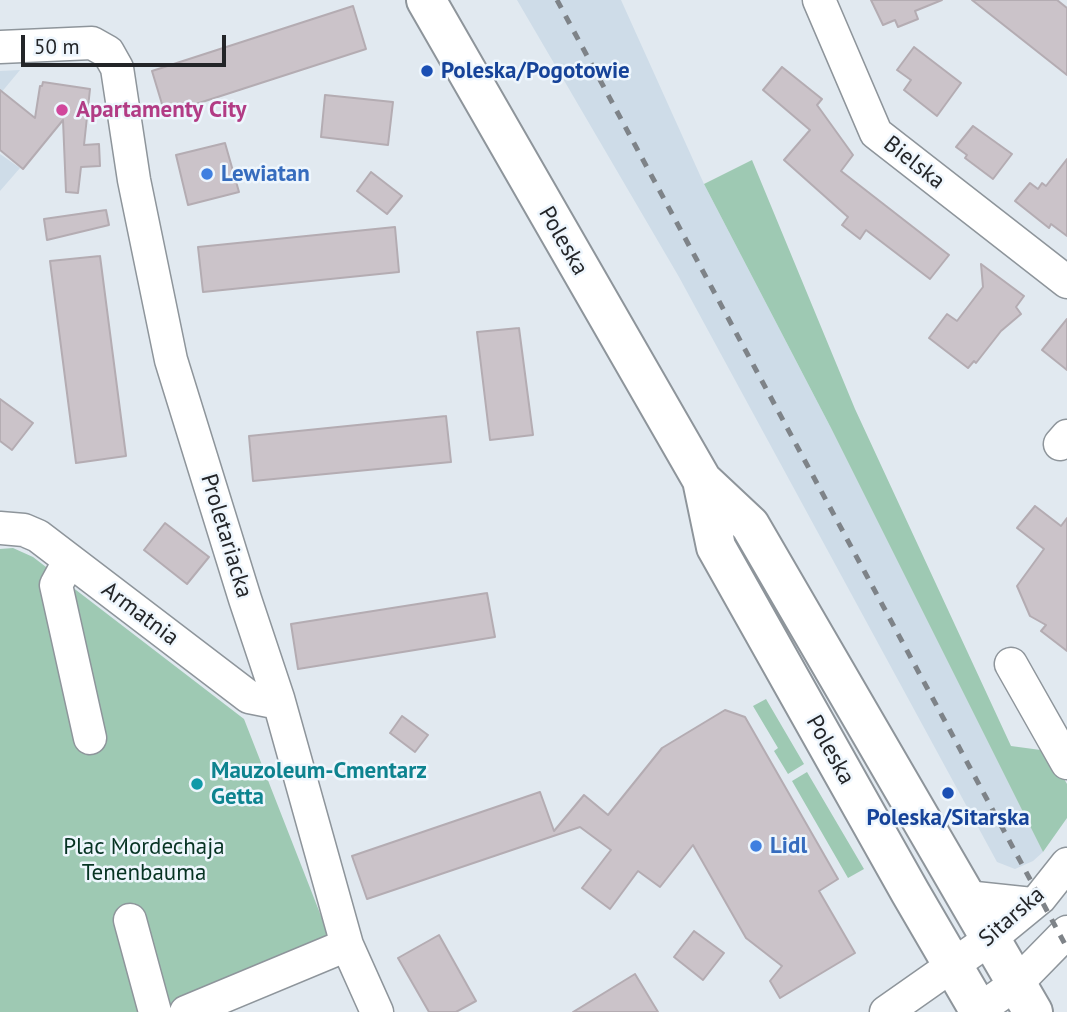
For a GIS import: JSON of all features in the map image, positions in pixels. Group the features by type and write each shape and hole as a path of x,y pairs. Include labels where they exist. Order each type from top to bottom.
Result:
{"main road":[{"name":"Poleska","path":"426,0 702,480 750,525 1025,998"},
{"name":"Poleska","path":"702,480 716,547 978,1011"},
{"path":"872,826 912,805"}],"street":[{"name":"Bielska","path":"819,0 876,133 1067,282"},
{"name":"Proletariacka","path":"0,47 83,41 100,46 108,52 117,68 134,180 171,360 279,704 347,945 377,1012"},
{"name":"Armatnia","path":"0,528 24,530 38,536 249,698 279,704"},
{"path":"69,561 56,585 90,738"},
{"path":"1011,664 1067,763"},
{"name":"Sitarska","path":"886,1012 990,939 1040,898 1067,864"},
{"path":"966,897 1032,904"},
{"path":"130,920 155,1012"},
{"name":"Sitarska","path":"978,1011 1025,998 1067,932"},
{"path":"186,1012 347,945"}],"shaded area":[{"path":"517,0 621,0 704,184 831,428 1043,852 1033,861 1015,869 997,862 679,277"},
{"path":"20,70 0,94 0,71"},
{"path":"0,154 20,168 0,191"}],"green space":[{"path":"752,160 855,409 1011,746 1048,751 1067,784 1067,818 1043,852 831,428 704,184"},
{"name":"Plac Mordechaja Tenenbauma","path":"13,548 33,557 244,719 330,939 157,1012 0,1012 0,549"},
{"path":"766,699 804,764 788,774 774,751 778,748 753,706"},
{"path":"807,772 864,869 848,878 792,781"}],"building":[{"path":"871,0 942,0 915,11 918,19 898,27 895,20 883,25"},
{"path":"972,0 1057,0 1067,8 1067,75"},
{"path":"353,6 366,49 165,114 152,71"},
{"path":"914,47 961,83 937,116 904,90 911,80 897,70"},
{"path":"782,67 822,99 817,105 853,155 841,171 949,255 930,279 866,230 860,239 842,225 848,217 784,160 810,130 763,90"},
{"path":"43,82 90,89 84,145 99,144 100,166 81,167 78,193 66,192 63,120 23,169 0,150 0,90 35,118"},
{"path":"325,95 393,102 388,145 321,137"},
{"path":"973,126 1012,154 993,179 965,158 967,155 956,147"},
{"name":"Lewiatan","path":"225,143 239,192 188,205 176,155"},
{"path":"1067,159 1067,236 1051,224 1049,228 1015,201 1030,183 1038,189 1042,183 1046,186"},
{"path":"371,172 402,196 387,214 357,191"},
{"path":"106,210 109,225 47,240 44,219"},
{"path":"395,227 399,272 203,292 198,247"},
{"path":"100,256 126,456 76,463 50,261"},
{"path":"981,264 1024,296 1016,307 1021,314 1001,331 976,363 974,361 968,368 929,338 947,314 957,321 983,287"},
{"path":"1067,319 1067,370 1042,350"},
{"path":"519,328 533,435 490,440 477,332"},
{"path":"0,399 33,423 12,450 0,441"},
{"path":"446,416 451,462 253,481 249,436"},
{"path":"1035,506 1061,526 1067,518 1067,651 1041,631 1046,625 1030,616 1017,586 1044,549 1017,528"},
{"path":"165,523 209,557 187,584 144,550"},
{"path":"487,593 495,637 298,669 291,624"},
{"name":"Lidl","path":"725,710 745,717 838,879 819,891 855,953 780,998 770,981 782,966 746,938 693,845 660,887 638,871 610,909 582,888 611,850 580,827 367,899 352,856 540,792 554,831 584,795 608,815 662,748"},
{"path":"402,716 428,735 415,752 390,733"},
{"path":"694,931 724,953 703,980 674,957"},
{"path":"439,935 476,1001 456,1012 429,1012 398,958"},
{"path":"635,974 658,1012 573,1012"}],"railway":[{"path":"557,0 1067,948"}],"place":[{"name":"Poleska/Pogotowie","path":"427,71"},
{"name":"Apartamenty City","path":"62,110"},
{"name":"Lewiatan","path":"207,174"},
{"name":"Mauzoleum-Cmentarz Getta","path":"197,784"},
{"name":"Poleska/Sitarska","path":"948,793"},
{"name":"Lidl","path":"756,846"}]}
